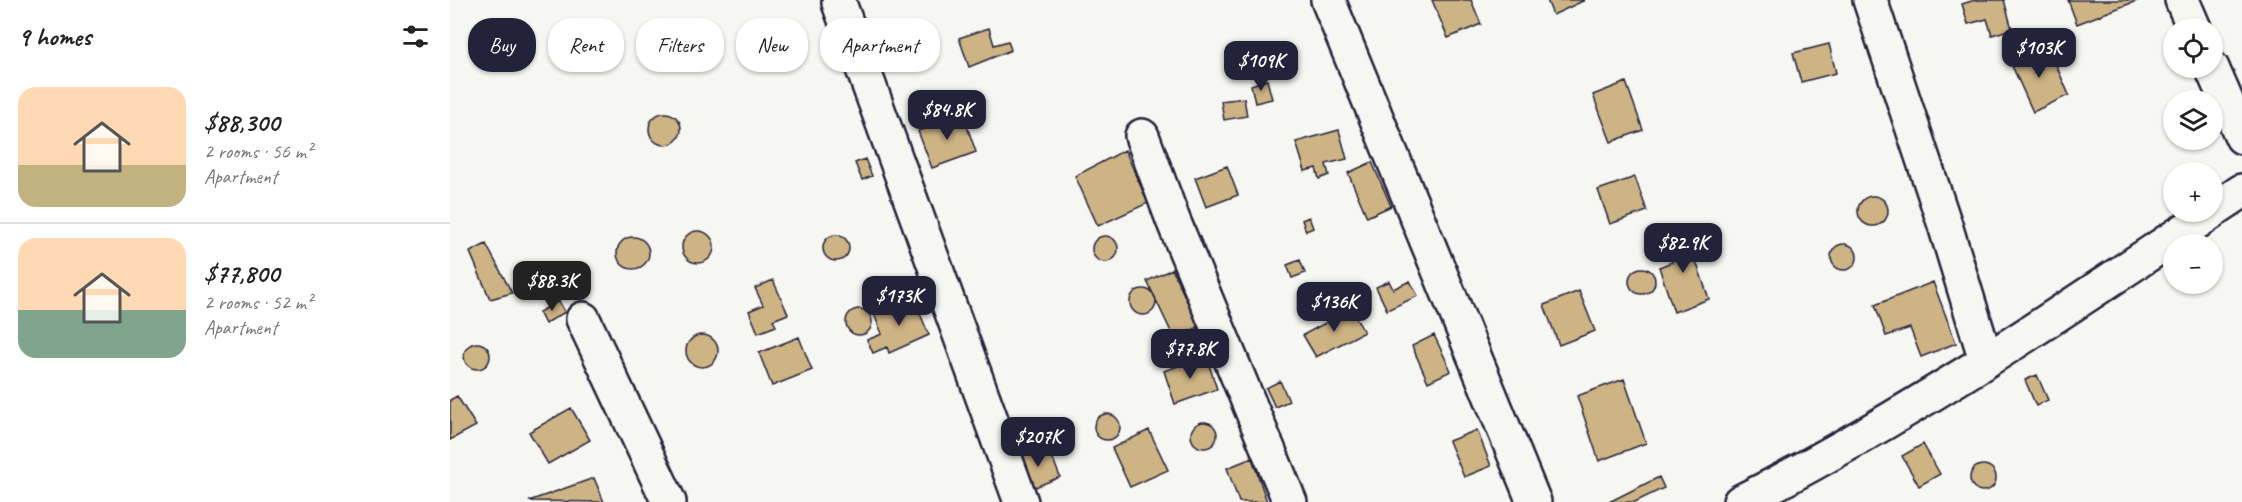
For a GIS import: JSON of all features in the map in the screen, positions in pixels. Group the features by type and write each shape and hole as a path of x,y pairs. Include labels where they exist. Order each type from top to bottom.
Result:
{"street":[{"path":"1328,0 1533,502"},
{"path":"1870,0 1945,225 1986,360"},
{"path":"2182,0 2190,18"},
{"path":"839,3 1021,502"},
{"path":"2216,78 2242,137"},
{"path":"1142,136 1173,220 1290,502"},
{"path":"2223,204 2242,191"},
{"path":"1740,502 1889,420 1986,360 2195,222"},
{"path":"583,319 669,502"}],"building":[{"path":"1432,0 1471,0 1481,24 1448,38"},
{"path":"1547,0 1585,0 1553,15"},
{"path":"1975,0 2004,0 2012,29 1992,35 1987,19 1968,24 1962,4"},
{"path":"2068,0 2139,0 2077,24"},
{"path":"989,28 994,45 1008,41 1011,50 969,67 959,38"},
{"path":"1829,44 1836,73 1801,82 1793,53"},
{"path":"2030,49 2034,58 2050,51 2069,95 2033,112 2009,59"},
{"path":"1267,80 1272,99 1255,103 1251,85"},
{"path":"1626,82 1643,130 1611,142 1593,95"},
{"path":"1244,98 1247,116 1224,120 1221,101"},
{"path":"665,113 677,117 681,129 677,141 665,145 653,141 649,129 653,117"},
{"path":"963,115 976,152 932,168 918,131"},
{"path":"1339,130 1347,159 1326,164 1329,175 1319,179 1316,168 1305,171 1296,142"},
{"path":"1125,150 1148,203 1098,226 1075,176"},
{"path":"865,159 872,176 862,180 855,163"},
{"path":"1372,162 1391,206 1367,217 1348,173"},
{"path":"1227,166 1238,195 1206,207 1195,178"},
{"path":"1635,177 1647,211 1610,224 1598,190"},
{"path":"1873,196 1884,200 1888,211 1884,222 1873,226 1862,222 1858,211 1862,200"},
{"path":"1309,217 1313,228 1306,231 1302,220"},
{"path":"1685,229 1709,299 1674,312 1659,267 1672,262 1664,237"},
{"path":"698,231 710,235 714,247 710,259 698,263 686,259 682,247 686,235"},
{"path":"836,235 845,239 849,248 845,257 836,261 827,257 823,248 827,239"},
{"path":"1105,236 1114,240 1118,249 1114,258 1105,262 1096,258 1092,249 1096,240"},
{"path":"633,237 645,241 649,253 645,265 633,269 621,265 617,253 621,241"},
{"path":"486,244 512,293 490,299 470,252"},
{"path":"1844,244 1853,248 1857,257 1853,266 1844,270 1835,266 1831,257 1835,248"},
{"path":"1300,260 1305,273 1292,278 1287,265"},
{"path":"1642,268 1651,272 1655,281 1651,290 1642,294 1633,290 1629,281 1633,272"},
{"path":"1172,269 1199,327 1174,338 1147,281"},
{"path":"773,280 788,314 773,320 776,326 758,333 749,311 763,305 755,288"},
{"path":"1389,281 1393,289 1410,281 1418,296 1387,310 1376,287"},
{"path":"1933,282 1956,343 1921,357 1910,328 1886,336 1875,305"},
{"path":"1143,289 1152,293 1156,302 1152,311 1143,315 1134,311 1130,302 1134,293"},
{"path":"1579,291 1595,331 1559,345 1544,305"},
{"path":"913,297 929,335 889,353 887,347 873,353 867,340 882,334 874,314"},
{"path":"559,301 565,312 545,324 539,312"},
{"path":"859,309 868,313 872,322 868,331 859,335 850,331 846,322 850,313"},
{"path":"1351,309 1364,332 1316,357 1303,335"},
{"path":"702,335 714,339 718,351 714,363 702,367 690,363 686,351 690,339"},
{"path":"1434,335 1451,371 1428,382 1412,346"},
{"path":"799,337 812,370 772,386 759,353"},
{"path":"477,343 486,347 490,356 486,365 477,369 468,365 464,356 468,347"},
{"path":"1206,356 1217,389 1175,404 1164,371"},
{"path":"2037,375 2048,400 2036,406 2025,380"},
{"path":"1624,379 1646,443 1599,461 1577,396"},
{"path":"1280,381 1289,401 1275,407 1266,388"},
{"path":"457,396 476,426 450,440 450,400"},
{"path":"571,408 590,440 548,464 529,432"},
{"path":"1107,414 1116,418 1120,427 1116,436 1107,440 1098,436 1094,427 1098,418"},
{"path":"1204,422 1213,426 1217,435 1213,444 1204,448 1195,444 1191,435 1195,426"},
{"path":"1149,430 1168,470 1130,487 1112,448"},
{"path":"1477,430 1491,466 1464,477 1449,441"},
{"path":"1923,444 1940,474 1919,486 1902,456"},
{"path":"1048,446 1060,477 1028,490 1015,458"},
{"path":"1252,458 1267,502 1239,502 1227,468"},
{"path":"1983,465 1992,469 1996,478 1992,487 1983,491 1974,487 1970,478 1974,469"},
{"path":"1659,477 1664,488 1635,502 1609,502"},
{"path":"594,478 604,502 529,501"}]}
